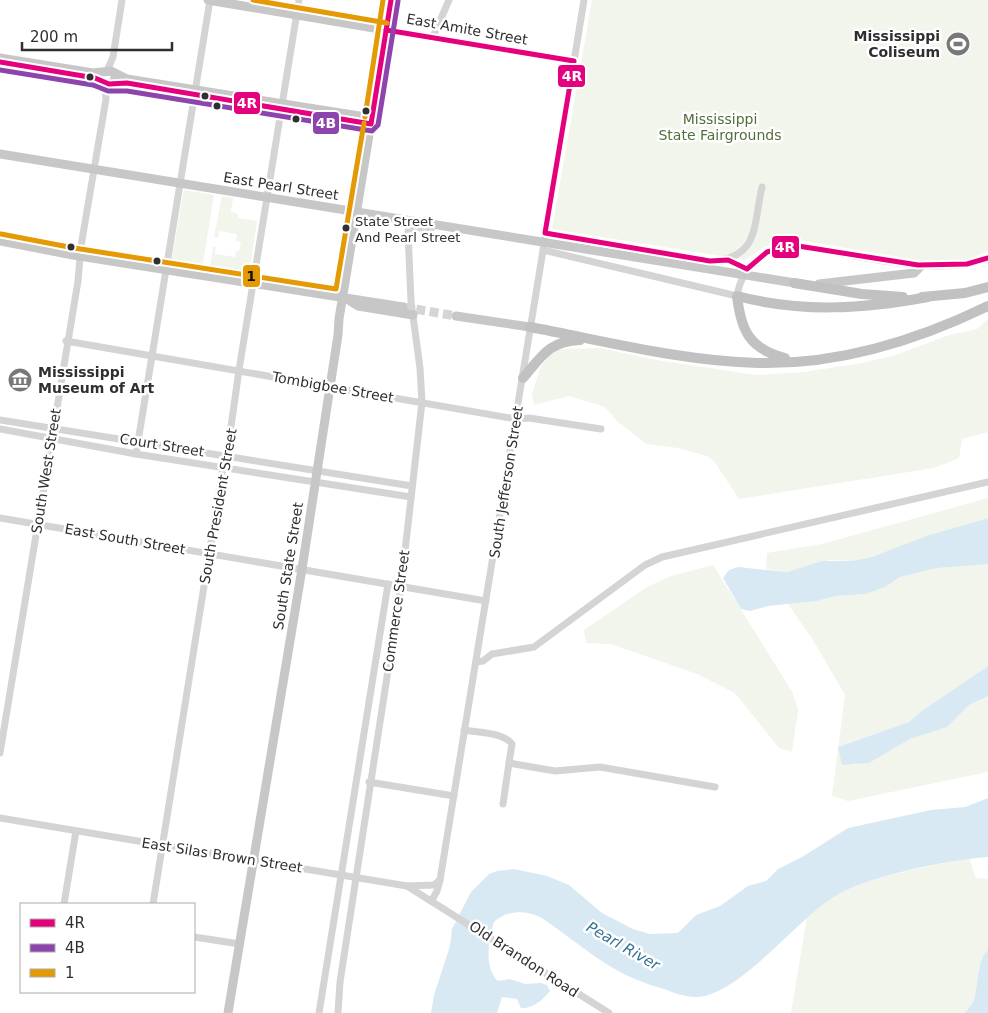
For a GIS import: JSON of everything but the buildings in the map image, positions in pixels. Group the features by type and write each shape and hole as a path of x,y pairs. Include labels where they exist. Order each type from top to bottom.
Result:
{"highway":[{"path":"794,284 886,296 928,297"},
{"path":"795,360 771,354 752,341 740,319 737,296 789,307 829,309 861,307 965,293 988,287"},
{"path":"530,328 678,355 760,363 834,358 894,345 932,333 988,306"},
{"path":"523,378 543,353 555,345 568,341 595,340"}],"main road":[{"name":"East Amite Street","path":"209,0 386,30"},
{"name":"South State Street","path":"228,1013 302,570 345,299 356,213 391,0"},
{"path":"0,58 92,73 123,82 372,121"},
{"path":"0,62 95,78 109,78"},
{"name":"East Pearl Street","path":"0,154 356,213 409,219 794,284 828,284 914,273 922,266"},
{"path":"0,241 403,307"},
{"path":"345,299 358,306 413,315"},
{"path":"456,316 530,328"}],"street":[{"path":"109,78 122,0"},
{"path":"136,454 196,92 209,0"},
{"name":"South President Street","path":"153,903 299,0"},
{"path":"433,37 449,0"},
{"name":"South Jefferson Street","path":"435,902 584,0"},
{"name":"East Amite Street","path":"386,30 574,61"},
{"name":"South West Street","path":"0,754 2,730 66,340 78,281 80,255 109,78"},
{"path":"545,233 710,261 728,260 742,252 751,241 762,187"},
{"name":"Commerce Street","path":"338,1013 340,982 369,782 401,586 422,402 413,315 408,231 412,227 430,228"},
{"path":"542,250 737,296 747,269 766,252 792,245 922,266 950,267 971,264 988,258"},
{"path":"728,260 747,269"},
{"name":"Tombigbee Street","path":"66,340 516,419 529,418 600,430"},
{"name":"Court Street","path":"0,420 412,486"},
{"name":"Court Street","path":"0,429 136,454 411,497"},
{"path":"476,662 483,661 492,654 534,646 645,565 662,557 988,482"},
{"name":"East South Street","path":"0,518 486,601"},
{"name":"Commerce Street","path":"319,1013 388,584"},
{"path":"464,730 502,737 512,744 502,804"},
{"path":"509,763 555,771 582,767 600,767 715,787"},
{"path":"369,782 454,796"},
{"name":"East Silas Brown Street","path":"0,818 254,861 356,876 407,886 435,902"},
{"path":"64,903 76,831"},
{"path":"407,886 434,885 440,880"},
{"name":"Old Brandon Road","path":"435,902 609,1013"},
{"path":"195,937 240,944"}],"green space":[{"name":"Mississippi State Fairgrounds","path":"592,0 988,0 988,251 964,261 935,263 792,239 764,247 745,260 552,229"},
{"path":"184,190 214,195 202,269 171,264"},
{"path":"222,196 233,198 231,212 238,214 238,218 257,221 249,273 210,267 213,247 216,247 215,254 235,257 241,242 236,241 237,234 219,231 218,238 214,237"},
{"path":"988,319 988,432 962,439 959,458 934,468 739,499 714,461 707,456 678,448 646,444 617,421 605,407 569,396 534,405 532,394 541,366 552,353 561,349 601,348 650,359 756,375 804,372 862,363 896,355 949,335 977,329"},
{"path":"988,498 988,518 926,536 872,557 852,561 831,560 786,572 766,569 767,553 822,544"},
{"path":"988,564 988,666 923,710 909,722 838,747 845,695 813,640 788,604 817,601 836,596 866,594 885,587 900,577 937,568"},
{"path":"713,565 793,693 798,711 792,752 779,748 735,693 697,674 611,644 586,643 584,630 647,587 671,576"},
{"path":"988,696 988,772 848,801 832,796 838,747 851,765 869,763 910,739 947,727 969,705"},
{"path":"969,858 976,878 988,879 988,950 984,954 980,966 974,1000 965,1013 791,1013 807,917 846,890 898,873"}],"water":[{"path":"988,518 988,564 937,568 900,577 885,587 866,594 836,596 817,601 768,606 750,611 741,609 723,578 729,570 738,567 787,572 822,561 852,561 872,557 926,536"},
{"path":"988,666 988,696 969,705 947,727 910,739 869,763 842,765 838,747 909,722 923,710"},
{"name":"Pearl River","path":"988,798 988,857 907,870 847,890 832,898 818,909 748,972 712,994 696,997 688,996 638,980 598,959 540,917 516,912 505,915 494,922 488,953 494,976 498,981 510,979 525,984 541,983 547,985 550,991 541,1001 525,1008 521,1008 517,999 502,997 497,1013 431,1013 434,995 450,946 452,929 471,892 489,874 514,869 547,876 569,885 602,913 633,929 650,934 678,933 696,915 720,906 748,886 766,881 778,869 802,857 848,828 931,810 965,807"},
{"path":"988,950 988,1013 965,1013 974,1000 980,966 984,954"}],"tunnel":[{"path":"403,307 456,316"}],"transit line":[{"name":"1","path":"253,0 387,23"},
{"name":"1","path":"365,117 383,0"},
{"name":"4R","path":"0,62 95,78 109,84 127,83 371,124 391,0"},
{"name":"4B","path":"0,70 93,85 108,91 127,91 372,131 378,125 398,1"},
{"name":"4R","path":"386,30 574,61 545,233 710,261 728,260 747,269 767,252 792,245 918,265 967,264 988,258"},
{"name":"1","path":"1,234 74,248 336,289 364,123"}],"place":[{"name":"Mississippi Coliseum","path":"958,44"},
{"name":"State Street And Pearl Street","path":"346,228"},
{"name":"Mississippi Museum of Art","path":"20,380"}]}
